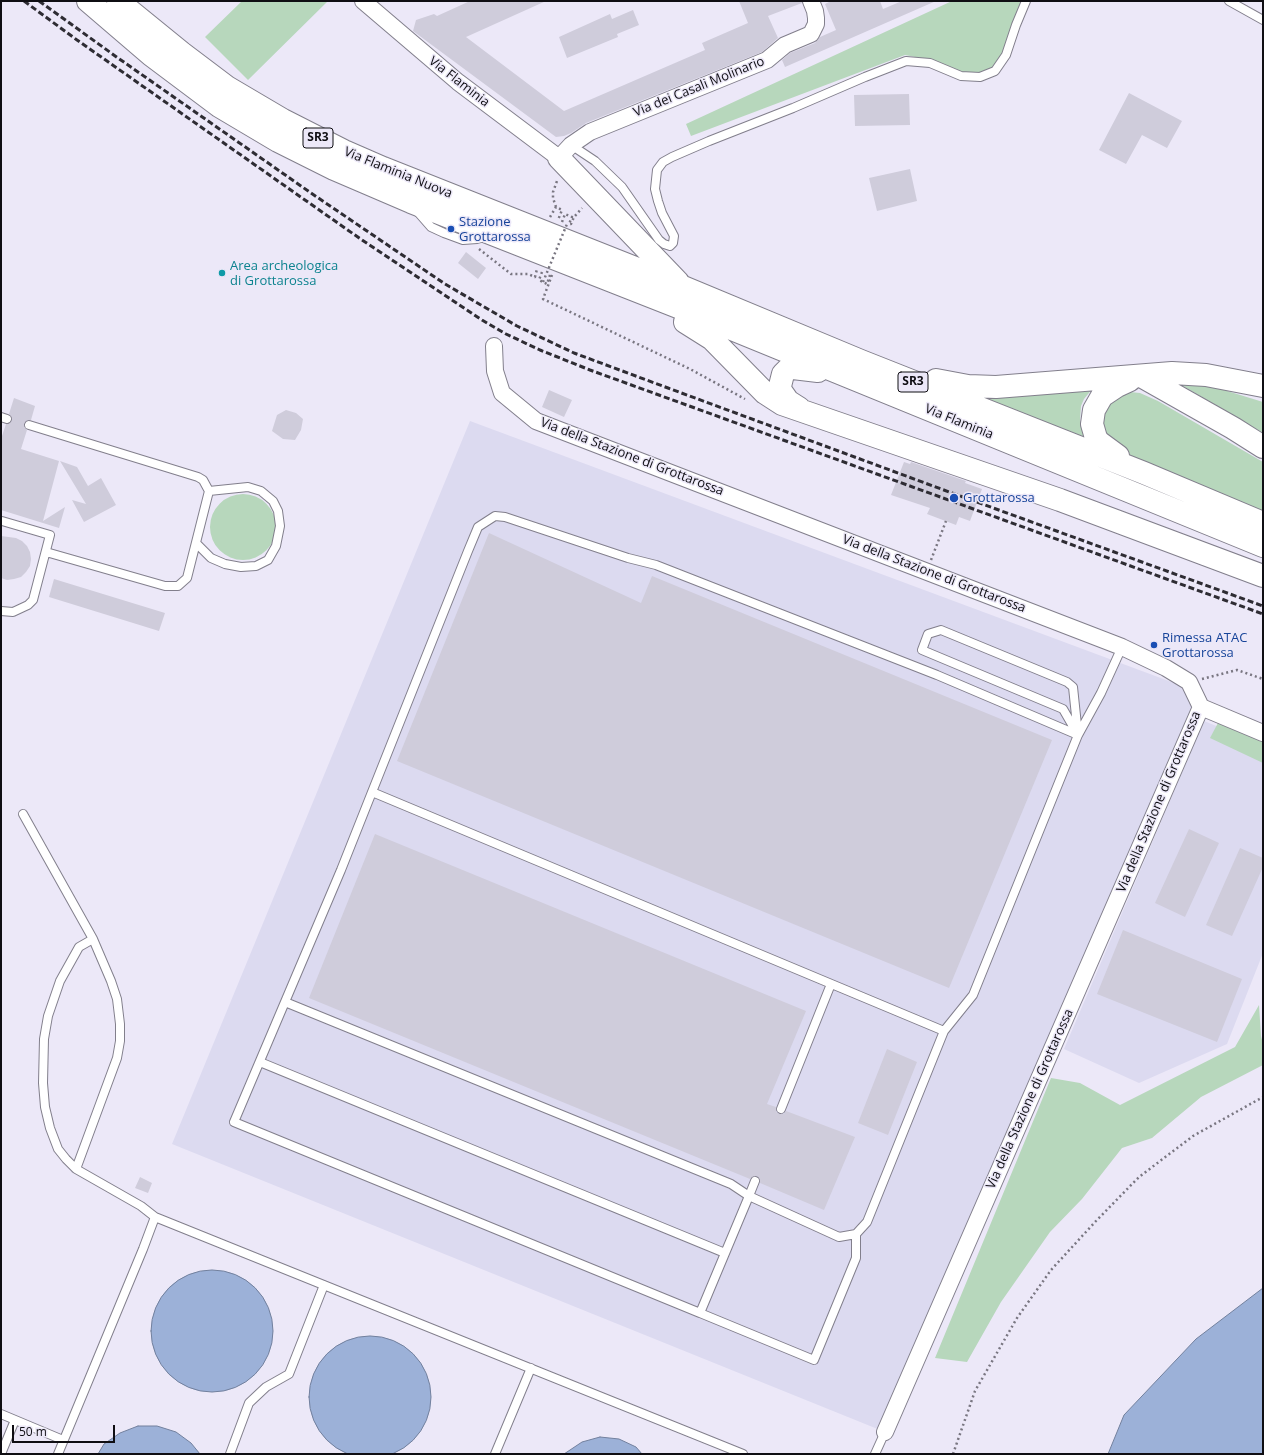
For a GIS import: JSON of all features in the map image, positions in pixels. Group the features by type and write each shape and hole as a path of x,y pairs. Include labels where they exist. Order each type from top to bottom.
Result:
{"highway":[{"path":"72,1 151,55"},
{"name":"Via Flaminia Nuova","path":"88,1 151,55 219,106 250,125 334,169 411,202 633,290"},
{"name":"Via Flaminia Nuova","path":"118,1 227,87 313,136 383,168 683,287"},
{"path":"562,160 683,287"},
{"name":"Via Flaminia","path":"683,287 861,361 1263,523"},
{"path":"633,290 712,339 761,390 775,400 791,408 1060,500 1263,576"},
{"name":"Via Flaminia","path":"633,290 1263,546"},
{"path":"861,361 958,385 979,387 996,387 1166,373 1206,375 1263,386"},
{"path":"807,413 788,400 783,394 780,386 783,374 788,369 793,368 843,376"},
{"path":"1141,376 1226,424 1263,447"},
{"path":"1141,376 1117,386 1102,396 1094,410 1092,424 1096,438 1099,442 1144,474"}],"street":[{"name":"Via Flaminia","path":"363,1 458,82 562,160"},
{"name":"Via dei Casali Molinario","path":"562,160 598,128 767,60 785,45 811,34 816,24 815,11 811,1"},
{"name":"Via della Stazione di Grottarossa","path":"494,346 495,371 502,393 536,421 1122,647 1166,668 1189,682 1201,707 885,1432"},
{"path":"1201,707 1263,733"}],"lane":[{"path":"562,160 595,161 622,187 660,240 664,244 670,246 673,243 674,236 662,213 656,189 657,170 663,162 709,141 793,108 865,77 906,62 930,63 961,76 980,77 995,71 1006,55 1026,1"},
{"path":"1229,1 1263,20"},
{"path":"411,202 423,219 431,227 463,240 477,239 494,234"},
{"path":"29,425 198,477 203,480 209,491 187,578 178,586 165,586 46,552"},
{"path":"196,543 211,558 225,564 241,567 256,566 268,560 276,546 280,526 278,511 273,501 261,490 248,487 209,491"},
{"path":"856,1234 856,1258 814,1360 234,1122 341,870 478,527 494,516 505,517 628,558 656,565 937,675 1078,735"},
{"path":"1,611 17,611 28,605 33,600 50,535 2,521"},
{"path":"941,630 1067,682 1073,687 1078,735 1063,709 922,650 928,634 941,630"},
{"path":"285,1002 731,1184 749,1196 838,1237 856,1234 867,1222 944,1031 973,995 1078,735 1101,693 1122,647"},
{"path":"372,792 944,1031"},
{"path":"23,814 92,940 111,981 117,999 120,1024 118,1058 76,1169"},
{"path":"92,940 79,947 60,981 49,1010 44,1039 43,1083 47,1114 58,1149 76,1169 141,1206 155,1217 743,1454"},
{"path":"781,1109 831,984"},
{"path":"260,1062 725,1252"},
{"path":"700,1313 755,1181"},
{"path":"58,1454 155,1217"},
{"path":"230,1454 249,1403 266,1387 289,1374 324,1285"},
{"path":"495,1454 531,1368"},
{"path":"1,1414 63,1440"},
{"path":"1,1454 15,1420"},
{"path":"875,1454 885,1432"}],"path":[{"path":"556,206 553,198 553,192 562,160"},
{"path":"565,214 570,216 569,224"},
{"path":"543,282 569,224 574,217"},
{"path":"470,239 474,245 511,274 528,274 535,277 538,267"},
{"path":"543,269 539,280 547,284 552,272"},
{"path":"551,280 543,299 690,369 749,402"},
{"path":"933,554 946,522"},
{"path":"1189,682 1237,670 1263,679"},
{"path":"953,1454 976,1391 1017,1318 1051,1270 1139,1177 1193,1136 1263,1097"}],"shaded area":[{"name":"Rimessa ATAC Grottarossa","path":"470,421 1201,693 885,1432 172,1144"},
{"path":"1204,721 1263,745 1263,953 1227,1044 1139,1083 1064,1049"}],"green space":[{"path":"242,1 328,1 248,80 205,37"},
{"path":"952,1 1024,1 998,63 985,72 962,73 935,61 905,55 691,136 686,124"},
{"path":"1173,380 1211,386 1263,402 1263,433"},
{"path":"1093,388 1084,399 1081,406 1080,420 1087,441 984,398"},
{"path":"1130,392 1140,393 1158,401 1263,462 1263,513 1128,455 1101,432 1103,404"},
{"path":"243,494 255,497 266,504 273,515 276,527 273,539 266,550 255,557 243,560 231,557 220,550 213,539 210,527 213,515 220,504 231,497"},
{"path":"1219,721 1263,740 1263,763 1210,738"},
{"path":"1259,1005 1263,1044 1263,1065 1201,1097 1152,1138 1122,1148 1082,1199 1050,1232 1001,1302 967,1362 935,1358 1051,1078 1080,1083 1120,1105 1235,1047"}],"water":[{"path":"212,1270 224,1271 235,1275 246,1280 255,1288 263,1297 268,1308 272,1319 272,1343 268,1354 263,1365 255,1374 246,1382 235,1387 224,1391 212,1392 200,1391 189,1387 178,1382 169,1374 161,1365 156,1354 152,1343 151,1331 152,1319 156,1308 161,1297 169,1288 178,1280 189,1275 200,1271"},
{"path":"1263,1288 1263,1454 1108,1454 1124,1415 1196,1339"},
{"path":"370,1336 393,1341 413,1354 426,1374 431,1397 426,1420 413,1440 393,1453 370,1458 347,1453 327,1440 314,1420 309,1397 314,1374 327,1354 347,1341"},
{"path":"138,1426 157,1426 176,1432 191,1443 200,1454 98,1454 104,1444 120,1433"},
{"path":"600,1437 619,1439 636,1447 642,1454 564,1454 582,1442"}],"building":[{"path":"470,1 546,1 466,37 564,111 705,50 702,43 748,23 739,1 802,1 802,3 768,16 778,38 762,52 586,123 564,136 556,137 413,31 416,20 434,14 437,16"},
{"path":"831,1 880,1 883,9 902,1 936,1 785,67 782,60 790,53 815,43 820,37 836,30 825,4"},
{"path":"633,10 639,25 617,34 618,37 567,58 559,37 610,14 612,19"},
{"path":"1129,93 1182,121 1167,148 1142,135 1126,164 1099,150"},
{"path":"909,94 910,125 855,126 854,95"},
{"path":"910,169 917,201 877,211 869,178"},
{"path":"466,252 486,268 478,279 458,263"},
{"path":"549,390 572,400 564,417 542,407"},
{"path":"14,398 35,406 31,420 27,420 24,423 24,427 27,430 21,449 59,461 43,521 65,507 59,528 1,510 1,439 6,424 10,423 12,420 9,414"},
{"path":"286,410 296,413 303,419 301,430 295,440 283,439 272,431 277,415"},
{"path":"60,461 77,467 88,486 101,478 116,505 84,522 72,500 86,504"},
{"path":"904,462 910,464 911,462 966,481 965,483 982,489 970,521 959,517 956,525 927,514 930,508 891,495"},
{"path":"489,533 641,603 652,576 1052,740 949,988 397,761"},
{"path":"1,536 16,538 22,541 30,552 30,566 21,577 7,580 1,578"},
{"path":"54,579 165,613 159,631 49,597"},
{"path":"1189,829 1219,843 1185,917 1155,903"},
{"path":"375,834 806,1011 767,1104 776,1107 776,1112 779,1114 784,1114 786,1111 855,1137 824,1210 760,1183 757,1176 750,1179 309,998"},
{"path":"1240,848 1263,858 1263,867 1232,936 1206,925"},
{"path":"1123,930 1242,979 1217,1042 1097,994"},
{"path":"887,1049 917,1062 888,1135 858,1123"},
{"path":"140,1177 152,1183 148,1193 135,1188"}],"railway":[{"path":"24,1 77,40 362,240 482,320 506,334 540,350 590,370 1263,614"},
{"path":"39,1 311,193 445,284 517,326 574,353 1263,606"}],"place":[{"name":"Stazione Grottarossa","path":"451,229"},
{"name":"Area archeologica di Grottarossa","path":"222,273"},
{"name":"Grottarossa","path":"954,498"},
{"name":"Rimessa ATAC Grottarossa","path":"1154,645"}]}
